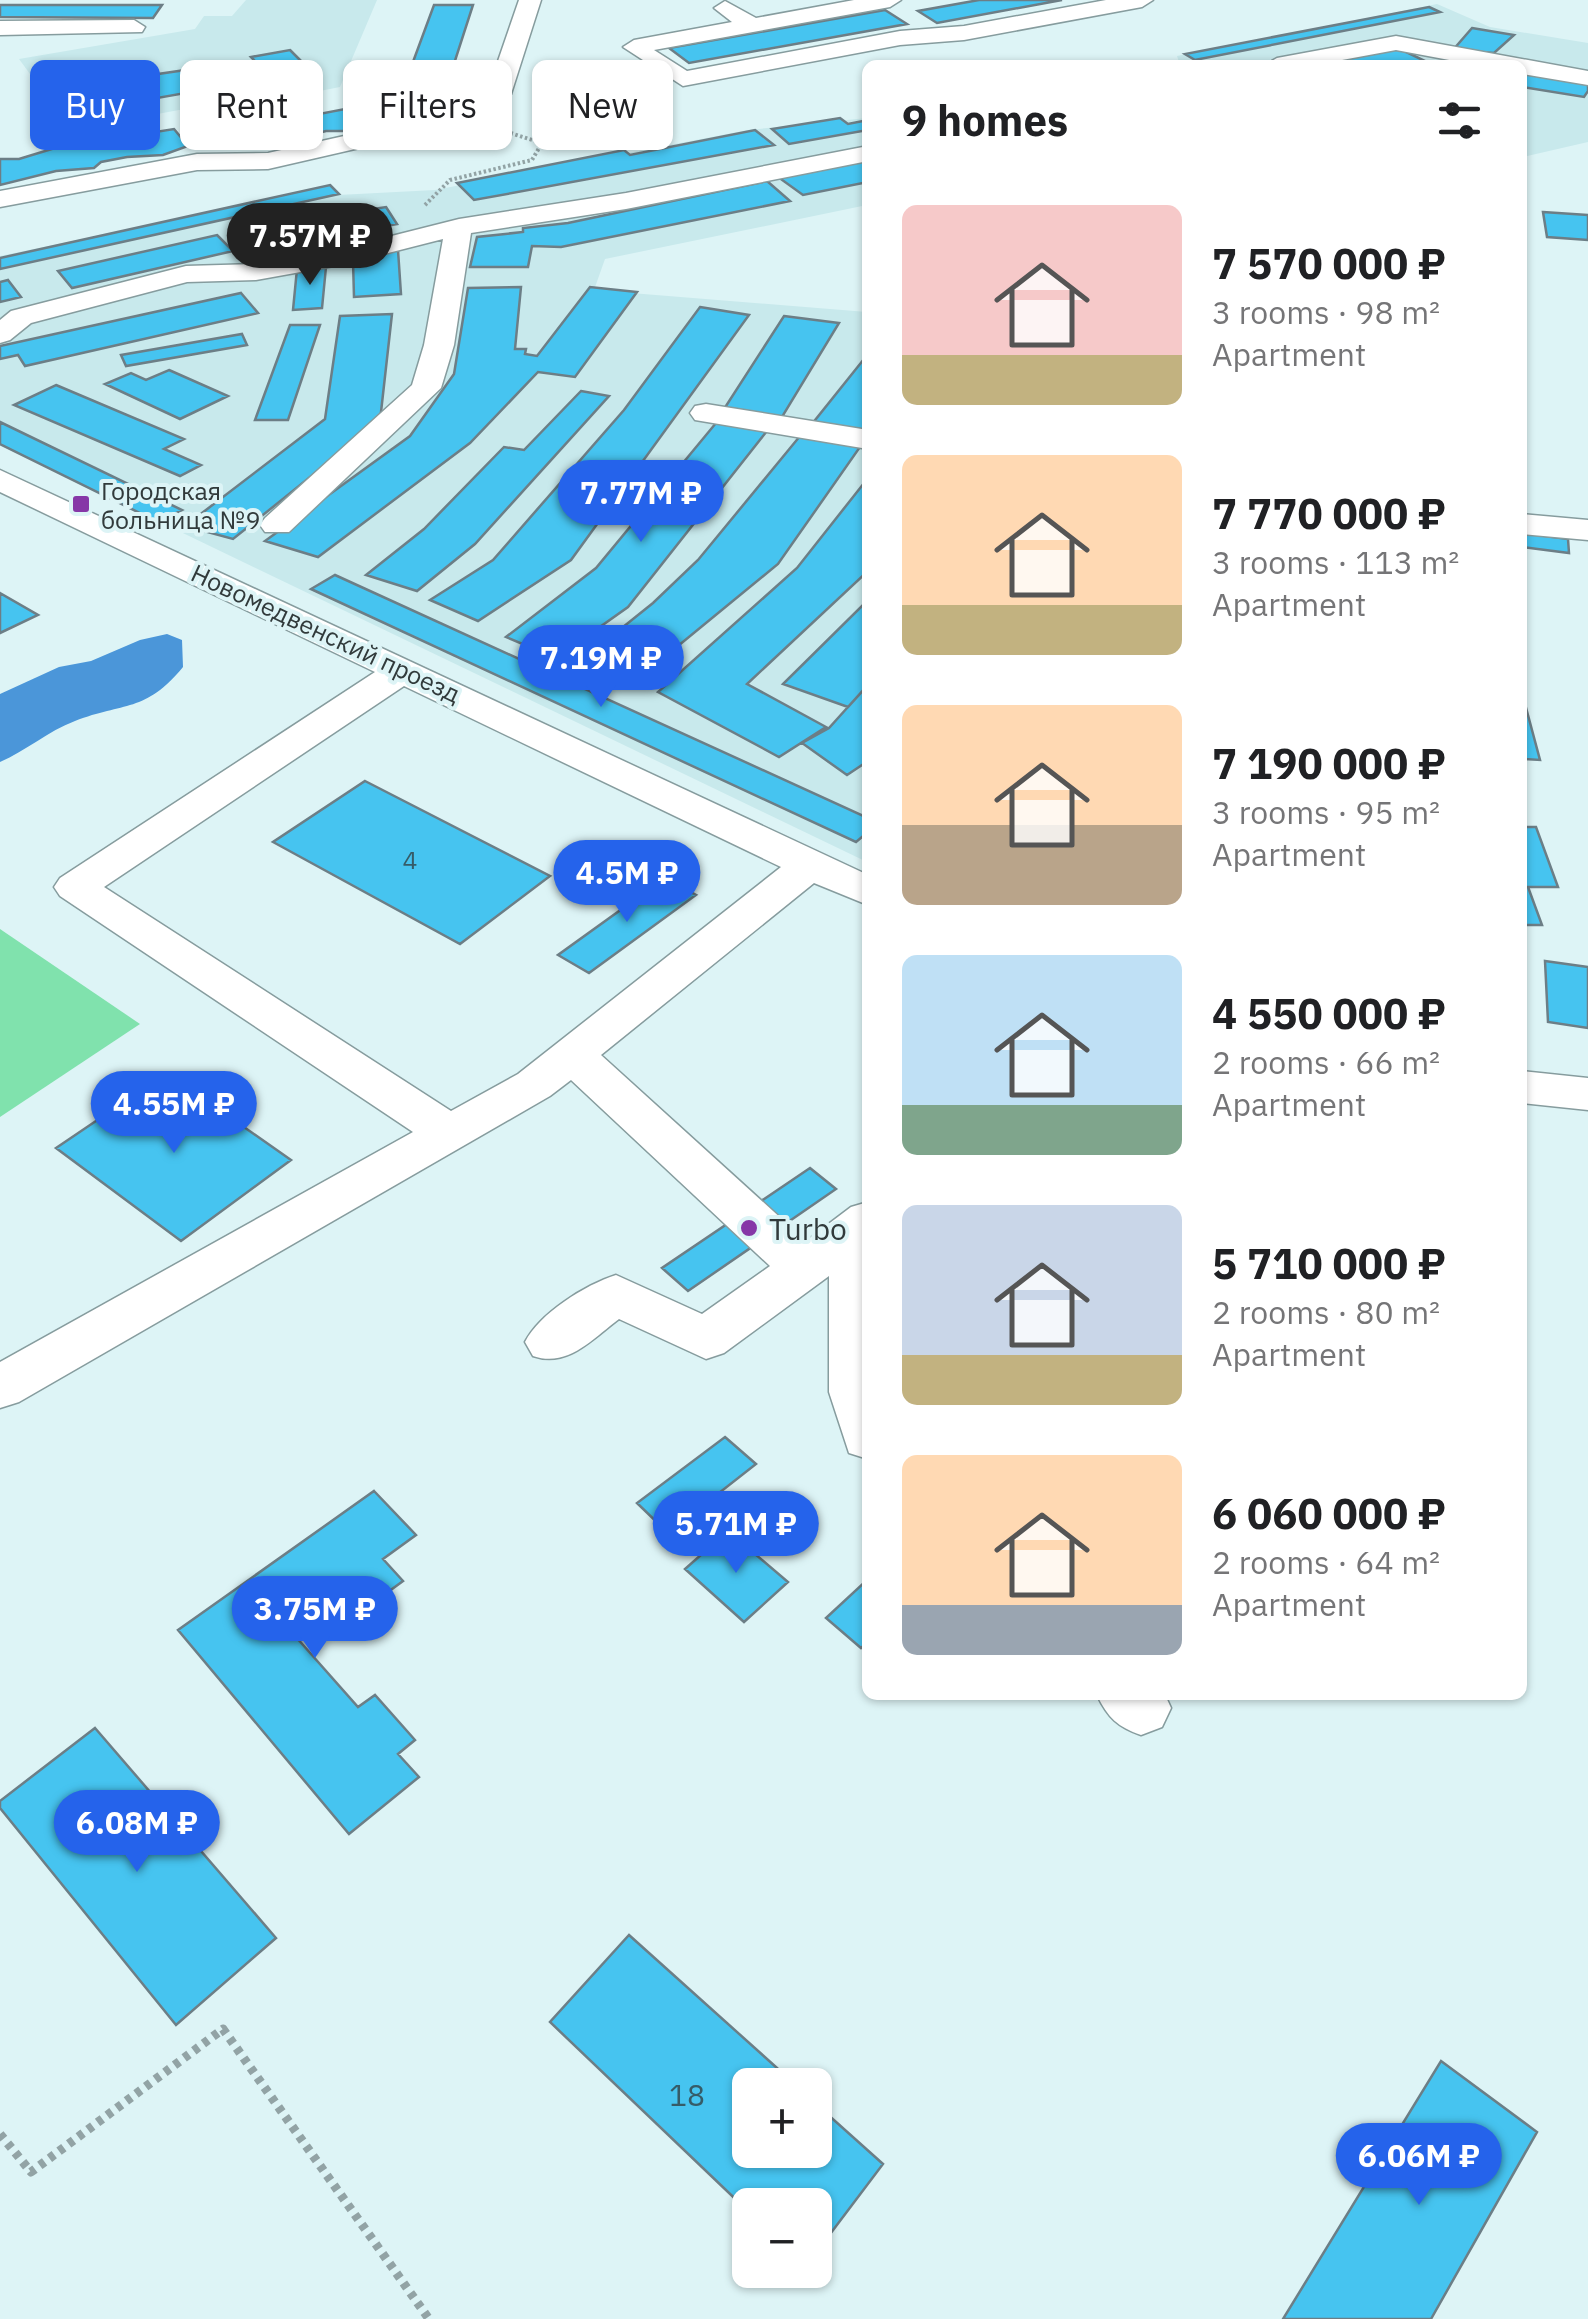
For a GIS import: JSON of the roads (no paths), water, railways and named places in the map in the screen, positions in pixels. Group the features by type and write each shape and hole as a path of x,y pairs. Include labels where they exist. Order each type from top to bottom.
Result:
{"street":[{"path":"0,198 196,162 268,161 455,119 490,104 499,94 530,0"},
{"path":"712,0 752,25"},
{"path":"890,0 634,47 683,79 900,38 964,33 1142,0"},
{"path":"0,28 134,27"},
{"path":"1304,60 1396,43 1486,60"},
{"path":"1527,67 1588,78"},
{"path":"0,334 21,316 186,274 256,272 345,256 450,229 626,201 862,153"},
{"path":"277,525 426,388 438,344 450,229"},
{"path":"706,413 862,439"},
{"name":"Новомедвенский проезд","path":"9,493 404,670 862,889"},
{"path":"1527,524 1588,530"},
{"path":"404,670 75,886 450,1133"},
{"path":"0,1387 534,1085 810,865"},
{"path":"572,1055 804,1268"},
{"path":"1527,1088 1588,1094"},
{"path":"552,1342 616,1294 706,1339 860,1226"},
{"path":"860,1226 855,1392 862,1416"}],"water":[{"path":"167,634 182,640 183,667 157,692 133,704 65,725 0,762 0,694 59,667 91,661 140,640"}],"place":[{"name":"Городская больница №9","path":"81,504"},
{"name":"Turbo","path":"749,1228"}]}
